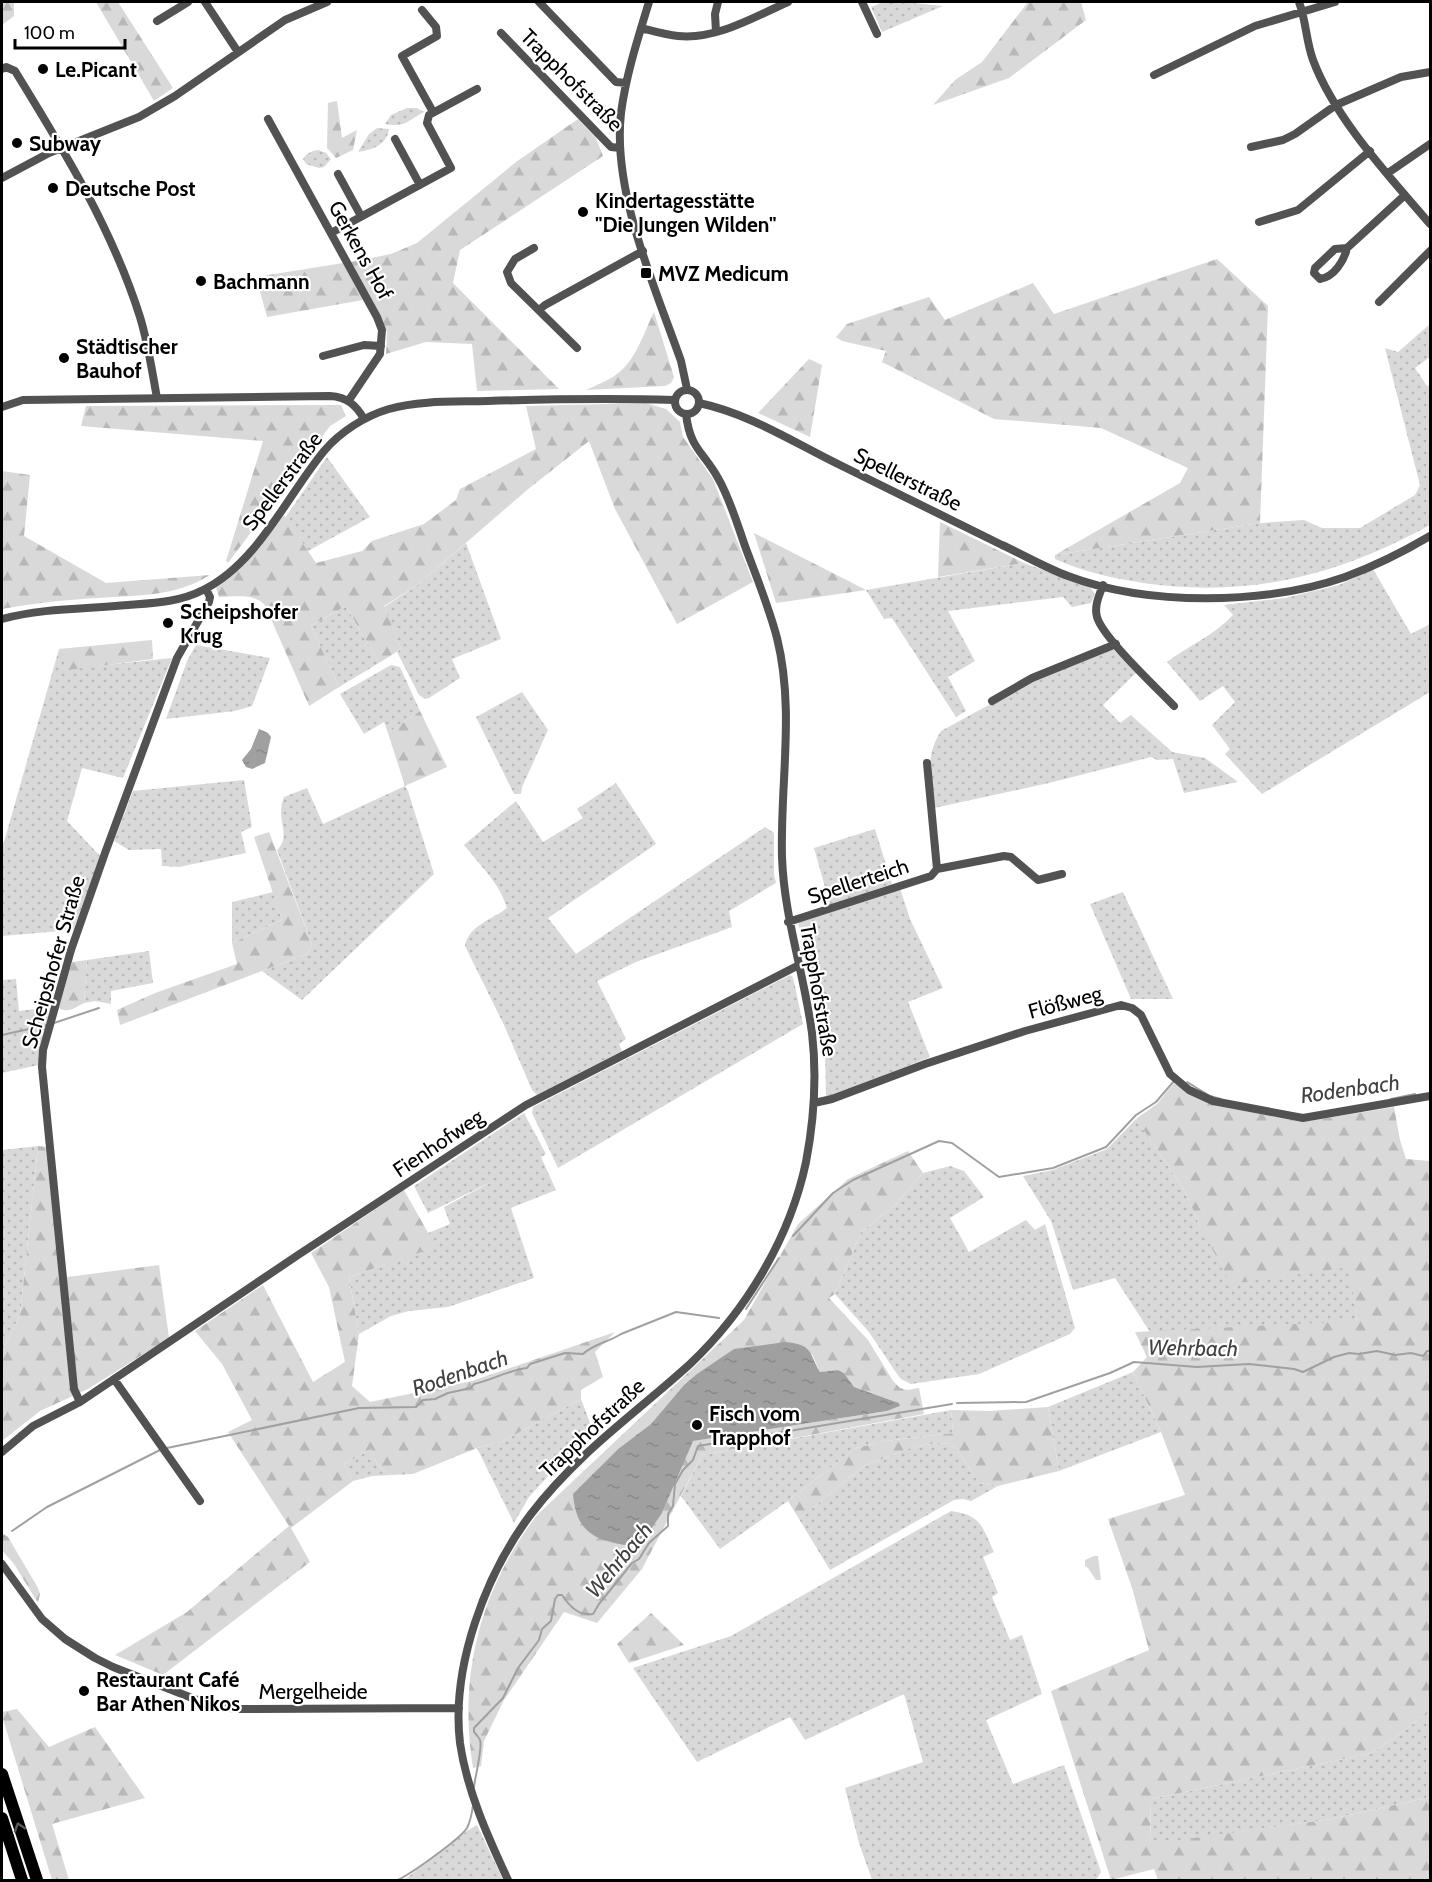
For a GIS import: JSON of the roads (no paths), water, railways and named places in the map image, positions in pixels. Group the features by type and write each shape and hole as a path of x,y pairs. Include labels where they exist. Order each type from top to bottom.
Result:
{"highway":[{"path":"2,1774 37,1881"},
{"path":"2,1818 22,1881"}],"street":[{"path":"157,21 188,2"},
{"path":"205,2 238,51"},
{"path":"2,178 34,159 153,110 285,20 308,6 327,2"},
{"name":"Trapphofstraße","path":"539,2 616,82 626,83"},
{"name":"Trapphofstraße","path":"649,2 626,83 621,115 620,148 627,199 681,362 687,389"},
{"path":"716,32 715,14 718,2"},
{"path":"641,28 679,36 694,36 716,32 788,2"},
{"path":"862,2 877,34"},
{"path":"1299,2 1313,59 1335,105 1431,224"},
{"path":"1154,75 1255,26 1335,2"},
{"path":"422,10 436,27 437,36 402,56 433,112"},
{"name":"Trapphofstraße","path":"501,33 611,147 620,148"},
{"path":"2,69 15,71 62,147 107,230 140,317 157,398"},
{"path":"1251,147 1282,140 1295,134 1335,105 1401,77 1431,72"},
{"path":"331,233 452,168 427,123 429,115 477,89"},
{"name":"Gerkens Hof","path":"268,119 377,317 382,330 381,346"},
{"path":"395,139 420,185"},
{"path":"1388,173 1431,144"},
{"path":"1259,222 1298,210 1370,151"},
{"path":"338,174 361,216"},
{"path":"1347,248 1335,249 1315,267 1314,273 1320,279 1326,278 1344,260 1347,248 1406,195"},
{"path":"534,248 515,259 507,272 511,283 577,348"},
{"path":"539,310 643,251"},
{"path":"1379,302 1431,251"},
{"path":"323,356 364,345 381,346 380,354 349,400"},
{"path":"687,389 694,392 699,403 693,412 686,414 680,412 674,400 681,391 687,389"},
{"path":"2,407 23,400 330,396 349,400 364,419"},
{"name":"Spellerstraße","path":"2,619 35,613 162,603 206,589 228,575 248,557 326,448 364,419 399,407 437,402 674,400"},
{"name":"Spellerstraße","path":"699,403 751,420 1068,576 1133,592 1191,598 1231,598 1284,592 1343,578 1394,557 1431,536"},
{"name":"Trapphofstraße","path":"508,1881 483,1822 468,1778 460,1743 460,1690 468,1647 484,1598 504,1557 531,1514 557,1483 588,1452 691,1363 739,1307 778,1244 806,1162 814,1103 812,1032 788,922 782,854 786,715 784,675 777,636 732,511 718,477 688,434 686,414"},
{"path":"1102,585 1096,604 1097,615 1103,629 1174,706"},
{"name":"Scheipshofer Straße","path":"80,1402 74,1389 42,1067 43,1050 71,950 106,849 177,658 209,602 210,597 206,589"},
{"path":"992,701 1032,678 1116,644"},
{"name":"Spellerteich","path":"927,763 937,869"},
{"name":"Spellerteich","path":"788,922 931,876 937,869 1007,855 1034,879 1062,874"},
{"name":"Fienhofweg","path":"2,1452 33,1426 80,1402 526,1105 798,965"},
{"name":"Flößweg","path":"814,1103 832,1100 925,1064 1025,1031 1121,1005 1132,1008 1141,1015 1170,1074 1189,1090 1213,1101 1304,1118 1431,1096"},
{"path":"114,1379 200,1501"},
{"name":"Mergelheide","path":"2,1564 42,1619 65,1639 113,1667 210,1705 237,1709 459,1708"}],"water":[{"path":"259,729 271,737 265,763 252,769 246,767 242,760 251,749"},
{"path":"785,1342 805,1347 820,1372 838,1370 844,1373 854,1387 899,1403 900,1406 887,1411 693,1441 662,1513 649,1532 632,1546 599,1538 584,1527 575,1508 573,1494 618,1449 651,1424 684,1385 734,1349"}],"waterway":[{"path":"54,1023 99,1008"},
{"path":"2,1035 47,1025"},
{"name":"Rodenbach","path":"793,1236 833,1193 853,1180 939,1141 952,1143 999,1177 1053,1168 1106,1147 1136,1115 1156,1102 1174,1081"},
{"name":"Rodenbach","path":"1187,1082 1210,1096 1221,1099"},
{"name":"Rodenbach","path":"1391,1099 1415,1094"},
{"name":"Rodenbach","path":"746,1309 779,1258"},
{"name":"Rodenbach","path":"167,1448 359,1408 416,1407 423,1400 435,1399 448,1393 471,1388 474,1384 527,1368 530,1364 565,1353 583,1354 621,1334 676,1312 719,1318"},
{"name":"Wehrbach","path":"957,1403 1026,1402 1110,1373 1134,1362 1197,1367 1249,1364 1303,1372 1334,1357 1349,1353 1377,1351 1395,1355 1411,1353 1423,1356 1430,1351"},
{"name":"Wehrbach","path":"474,1787 481,1744 474,1728 503,1698 518,1668 539,1640 542,1629 551,1621 555,1599 558,1595 562,1595 575,1610 583,1614 593,1614 632,1563 639,1559 649,1543 668,1526 668,1514 673,1506 675,1484 683,1470 693,1460 698,1446 952,1404"},
{"name":"Rodenbach","path":"12,1531 47,1507 162,1449"},
{"path":"398,1880 463,1833 467,1828 473,1805"}],"place":[{"name":"Le.Picant","path":"43,69"},
{"name":"Subway","path":"17,143"},
{"name":"Deutsche Post","path":"53,188"},
{"name":"Kindertagesstätte \"Die Jungen Wilden\"","path":"583,212"},
{"name":"MVZ Medicum","path":"646,273"},
{"name":"Bachmann","path":"201,281"},
{"name":"Städtischer Bauhof","path":"64,358"},
{"name":"Scheipshofer Krug","path":"168,623"},
{"name":"Fisch vom Trapphof","path":"697,1425"},
{"name":"Restaurant Café Bar Athen Nikos","path":"84,1691"}]}
